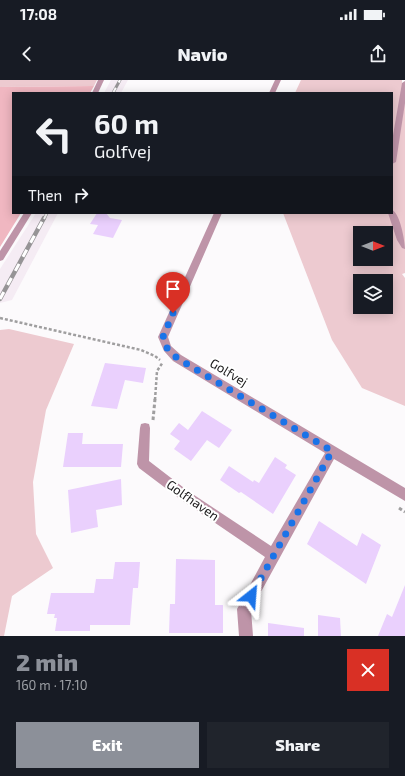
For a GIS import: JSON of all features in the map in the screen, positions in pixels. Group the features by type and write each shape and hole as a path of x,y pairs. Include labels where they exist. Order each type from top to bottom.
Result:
{"street":[{"path":"95,92 101,80"},
{"path":"272,92 278,80"},
{"path":"393,156 405,83"},
{"path":"0,258 27,214"},
{"name":"Golfvej","path":"218,214 163,337 167,348 177,358 405,495"},
{"path":"392,214 401,240 405,246"},
{"name":"Golfhaven","path":"145,428 143,464 184,495 273,555"},
{"path":"246,636 244,609 332,451"}],"path":[{"path":"0,318 141,350 155,356 168,366"},
{"path":"145,428 152,424 156,372 163,362"},
{"path":"398,508 405,512"}],"shaded area":[{"path":"0,80 97,80 94,86 0,87"},
{"path":"111,80 128,80 122,92 105,92"},
{"path":"301,80 402,80 402,86 405,87 405,273 402,274 405,278 405,406 362,388 332,340 283,214 393,214 393,92 295,92"},
{"path":"94,86 91,92 12,92 12,214 20,214 0,247 0,87"},
{"path":"35,214 57,214 12,300 0,303 0,269"},
{"path":"9,329 74,344 46,410 33,482 36,534 53,568 12,596 4,636 0,636 0,330"}],"building":[{"path":"96,214 107,214 110,218 122,220 113,238 93,234 98,225 90,224"},
{"path":"105,363 146,368 143,383 125,380 117,409 91,406"},
{"path":"202,411 232,430 219,448 207,440 191,461 174,449 180,441 170,434 179,423 188,430"},
{"path":"68,433 83,433 82,444 123,444 121,467 63,467"},
{"path":"275,457 287,465 285,468 296,475 273,514 241,492 239,493 220,480 229,466 253,482 254,480 259,483"},
{"path":"121,479 122,505 96,510 98,527 71,533 68,490"},
{"path":"319,521 357,546 362,533 381,545 366,584 307,544"},
{"path":"176,559 215,560 215,605 223,605 223,633 169,633 170,604 175,604"},
{"path":"115,562 140,562 138,588 133,588 130,625 90,625 90,631 55,631 57,618 54,618 55,614 47,614 51,593 94,593 96,579 113,579"},
{"path":"405,585 405,636 378,636 387,614 392,617"},
{"path":"318,615 340,618 341,636 318,636"},
{"path":"268,623 304,628 304,636 268,636"}],"railway":[{"path":"114,92 120,80"},
{"path":"44,219 46,214"},
{"path":"0,299 44,218"}],"route":[{"path":"173,313 163,337 167,348 177,358 332,451 251,596"}]}
